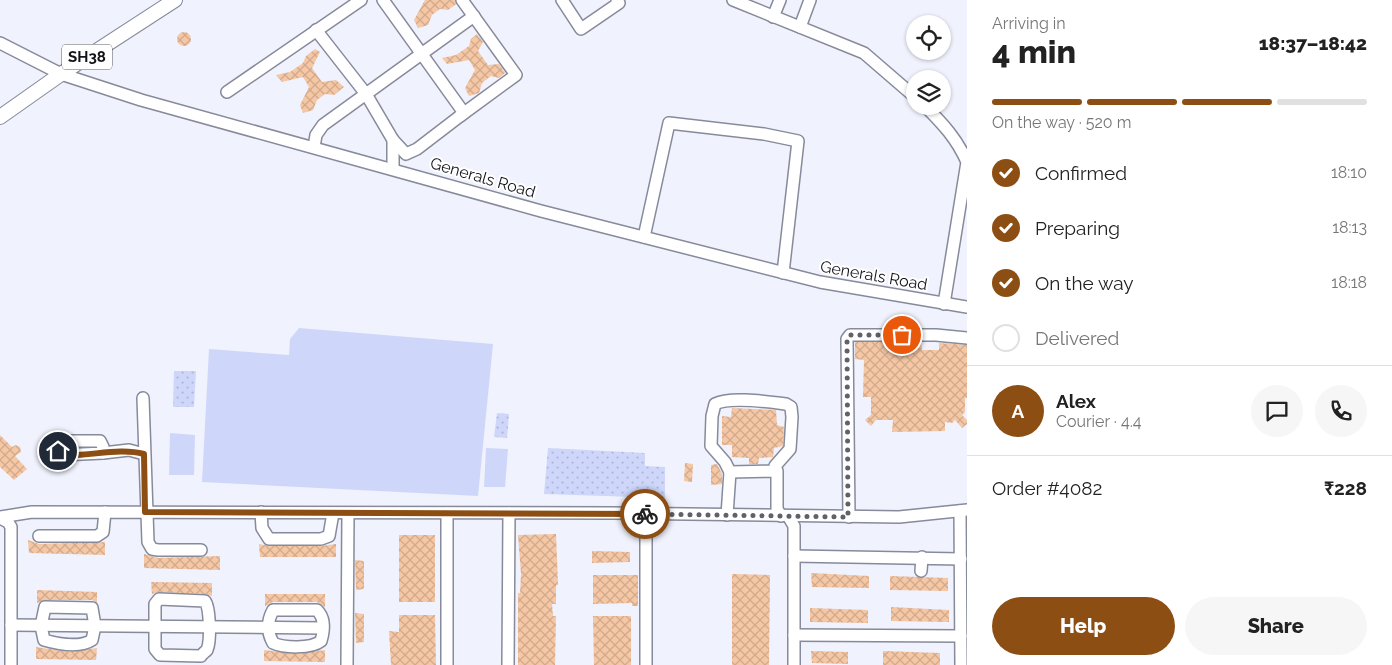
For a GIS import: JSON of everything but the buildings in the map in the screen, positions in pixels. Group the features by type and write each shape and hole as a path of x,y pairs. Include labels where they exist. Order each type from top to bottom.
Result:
{"main road":[{"name":"SH38","path":"0,117 61,74 175,0"}],"street":[{"path":"227,92 361,0"},
{"path":"383,0 464,114 460,116"},
{"path":"316,30 366,94 393,140 406,154 417,150 516,76 462,0"},
{"path":"562,0 581,29 619,4 618,0"},
{"path":"733,0 864,53 906,89"},
{"path":"773,16 780,0"},
{"path":"800,27 810,0"},
{"path":"314,147 316,135 323,125 474,16"},
{"name":"Generals Road","path":"0,43 61,74 141,100 393,169 644,237 820,282 967,307"},
{"path":"934,115 948,128 959,144 967,162 944,304"},
{"path":"644,237 669,123 764,134 798,140 783,273"},
{"path":"393,140 393,169"},
{"path":"848,517 847,339 850,335 936,335 967,338"},
{"path":"143,398 145,512 148,542 152,549 201,550"},
{"path":"727,515 730,472 725,462 711,446 712,416 715,404 742,401 786,404 791,407 790,449 775,466 777,471 777,509 794,526 794,665"},
{"path":"103,454 129,450 144,454"},
{"path":"730,472 777,471"},
{"path":"0,518 32,512 509,513 899,517 964,511 960,559 960,665"},
{"path":"39,536 98,536 102,532 105,512"},
{"path":"261,512 262,528 269,539 320,539 329,536 332,513"},
{"path":"347,665 348,513"},
{"path":"447,513 447,665"},
{"path":"508,665 509,513"},
{"path":"646,514 646,665"},
{"path":"0,518 8,522 11,527 12,665"},
{"path":"794,556 960,559"},
{"path":"921,571 922,557"},
{"path":"159,599 205,601 210,614 207,650 201,656 160,655 155,649 154,627 155,604 159,599"},
{"path":"45,608 92,608 95,626 92,640 87,644 55,644 44,640 41,626 45,608"},
{"path":"273,610 316,610 322,615 321,641 316,645 279,646 273,643 268,628 273,610"},
{"path":"11,625 322,628"},
{"path":"794,635 960,636"}],"shaded area":[{"path":"299,328 493,344 478,496 202,482 209,349 289,355 290,339"},
{"path":"174,371 196,371 194,407 173,407"},
{"path":"497,413 509,414 507,438 494,437"},
{"path":"170,433 195,435 194,475 169,475"},
{"path":"486,448 508,449 505,487 484,487"},
{"path":"548,448 645,453 645,466 665,467 665,498 544,494"}],"way so far":[{"path":"645,514 848,517 847,339 850,335 902,335"}],"route":[{"path":"58,451 62,455 81,456 129,450 144,454 145,512 645,514"}]}
